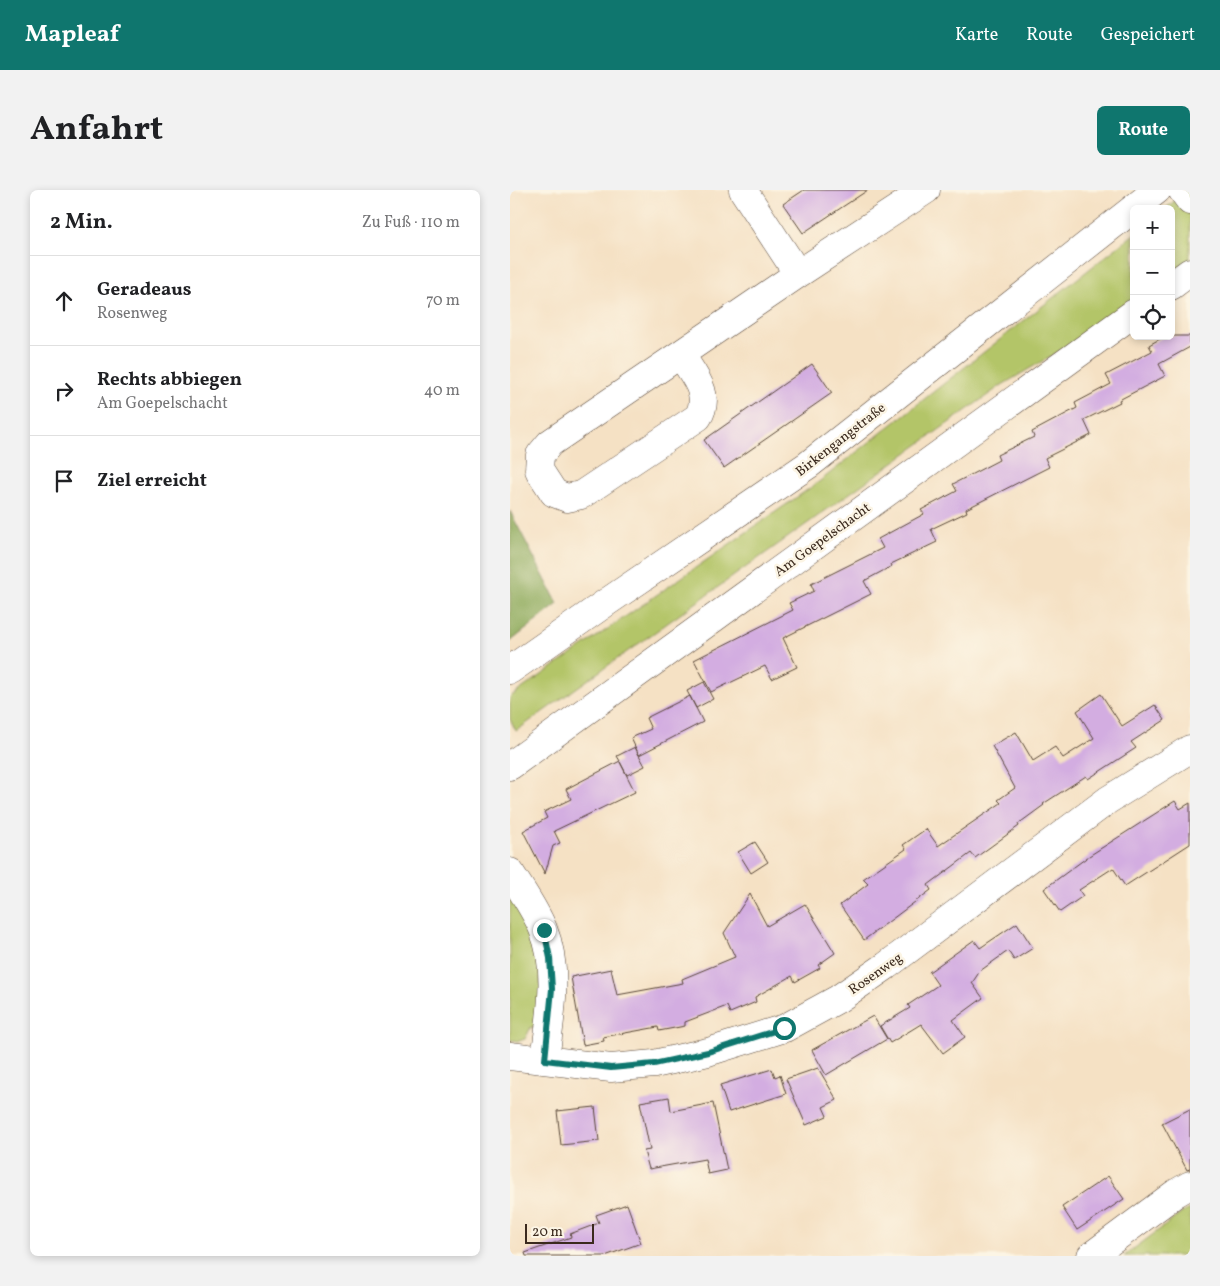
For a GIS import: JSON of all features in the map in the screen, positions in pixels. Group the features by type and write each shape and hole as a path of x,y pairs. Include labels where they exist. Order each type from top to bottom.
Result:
{"street":[{"path":"744,190 798,274"},
{"path":"680,355 701,386 704,396 702,410 698,417 581,495 567,498 554,493 539,470 540,455 550,443 798,274 926,190"},
{"name":"Birkengangstraße","path":"510,670 808,465 1157,190"},
{"path":"1182,190 1190,201"},
{"path":"1175,283 1190,272"},
{"name":"Am Goepelschacht","path":"510,766 1130,316"},
{"name":"Rosenweg","path":"510,1056 611,1068 654,1064 708,1052 784,1028 838,999 886,966 1108,800 1190,749"},
{"path":"510,872 544,930 550,958 552,989 545,1060"},
{"path":"1091,1256 1176,1193 1190,1185"}],"green space":[{"path":"1187,190 1190,190 1190,273 1175,282 1175,205 1170,205"},
{"path":"1130,237 1130,309 1002,385 516,731 510,719 510,697 820,481"},
{"path":"510,511 558,604 510,642"},
{"path":"510,879 539,935 542,1027 531,1027 525,1039 519,1041 510,1040"},
{"path":"1190,1209 1190,1256 1124,1256 1183,1212"}],"building":[{"path":"804,190 868,190 803,233 783,204"},
{"path":"1175,336 1190,336 1190,347 1159,364 1165,376 1084,420 1091,435 1045,458 1049,467 966,509 967,512 931,529 937,542 891,564 892,566 864,581 871,594 783,638 797,667 772,679 765,666 711,692 694,660 793,610 789,603 814,591 811,584 883,548 878,539 924,514 921,510 957,491 953,484 999,460 997,455 1034,437 1032,432 1077,408 1075,403 1111,384 1106,375 1152,351 1149,345 1158,340 1175,340"},
{"path":"812,364 832,393 724,468 704,440"},
{"path":"704,682 713,699 696,708 687,691"},
{"path":"1101,694 1122,726 1155,705 1165,720 1131,742 1136,748 1088,779 1086,776 1043,804 1018,824 1019,826 975,858 971,853 928,885 931,890 864,940 840,905 868,884 863,879 906,849 903,845 926,829 938,846 1001,803 998,800 1015,788 992,746 1016,732 1033,761 1055,747 1063,758 1094,738 1077,711"},
{"path":"690,696 703,722 639,755 631,738 651,729 646,718"},
{"path":"635,747 645,766 627,775 620,762 635,792 554,831 560,843 553,846 545,874 523,831 547,818 544,812 571,799 566,789 620,761 617,756"},
{"path":"1175,801 1180,809 1190,803 1190,844 1125,886 1113,868 1079,890 1083,896 1060,912 1044,889 1089,856"},
{"path":"755,842 768,862 751,873 738,852"},
{"path":"750,894 767,926 805,904 835,953 818,965 820,968 795,982 792,976 755,997 756,1002 730,1013 727,1006 685,1022 685,1026 659,1031 658,1027 603,1037 604,1041 583,1045 571,977 611,969 617,995 683,983 682,979 735,957 724,933"},
{"path":"1017,923 1033,948 1014,960 1008,951 980,971 972,983 983,998 953,1020 965,1037 943,1053 921,1024 890,1043 880,1026 910,1008 908,1005 938,985 929,972 974,940 980,948"},
{"path":"873,1016 887,1039 826,1075 812,1050"},
{"path":"818,1068 837,1100 823,1107 827,1116 806,1125 786,1079"},
{"path":"772,1069 775,1077 780,1075 786,1094 729,1112 720,1085"},
{"path":"669,1097 671,1111 713,1103 727,1170 708,1174 705,1159 649,1169 644,1151 650,1150 640,1102"},
{"path":"595,1107 599,1141 561,1145 557,1111"},
{"path":"1190,1109 1190,1169 1187,1170 1162,1123"},
{"path":"1108,1176 1124,1199 1077,1230 1062,1207"},
{"path":"627,1204 641,1243 605,1256 526,1256 525,1253 571,1237 570,1234 599,1223 596,1215"}],"route":[{"path":"544,930 552,972 545,1060 611,1068 654,1064 708,1052 784,1028"}]}
